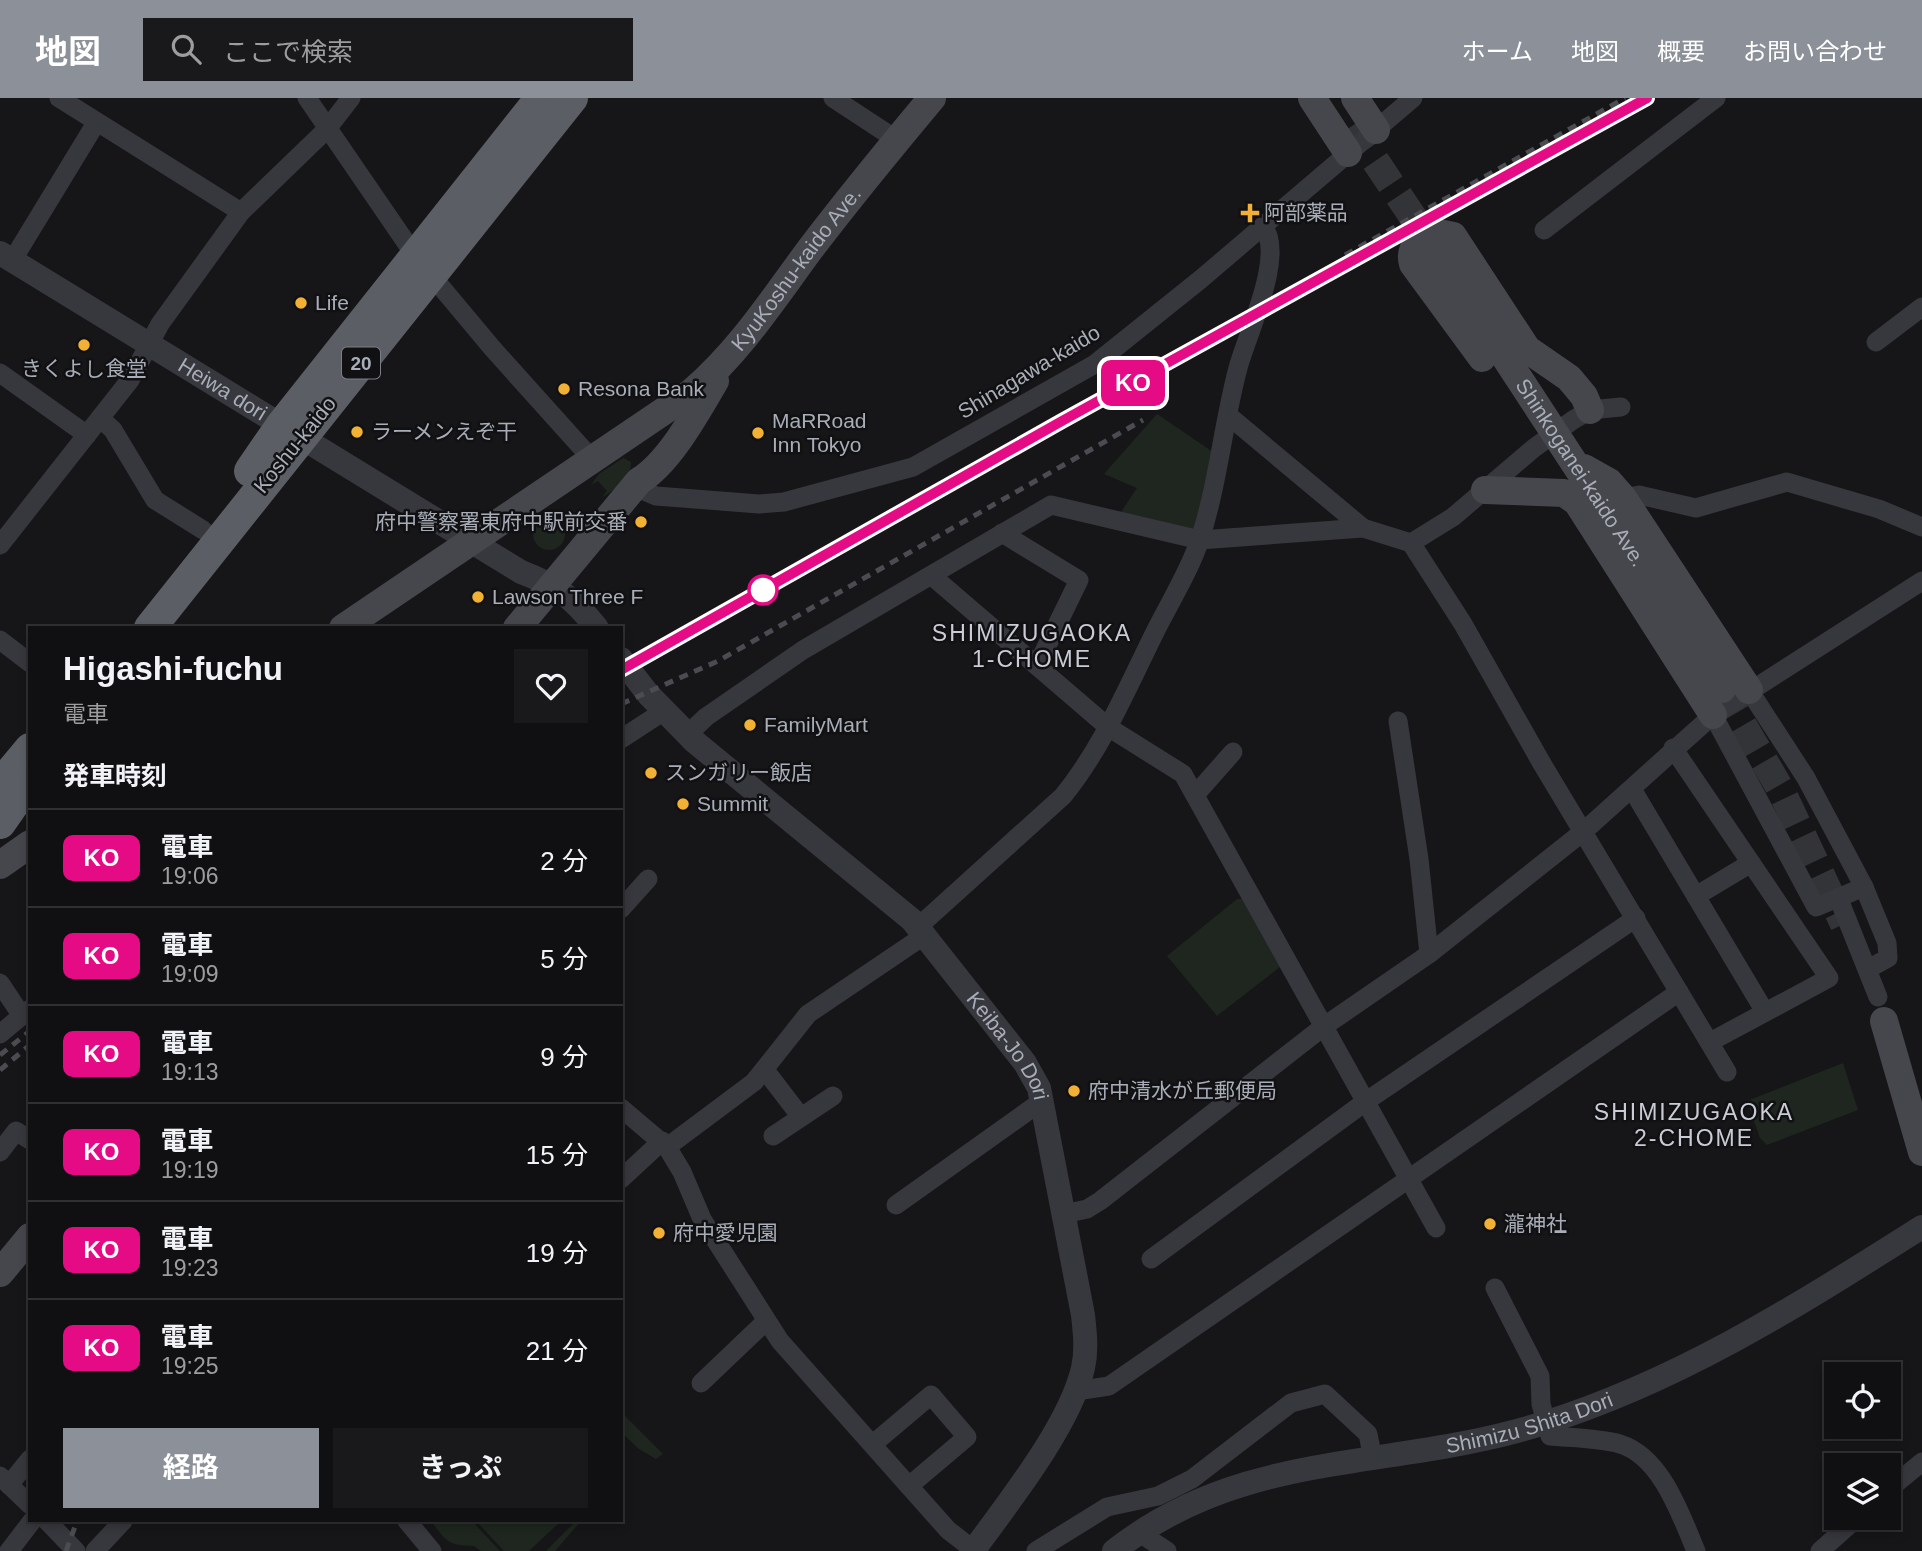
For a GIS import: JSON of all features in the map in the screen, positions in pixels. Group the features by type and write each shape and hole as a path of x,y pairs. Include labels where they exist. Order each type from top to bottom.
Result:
{"highway":[{"name":"Koshu-kaido","path":"424,266 541,98"},
{"name":"Koshu-kaido","path":"151,626 291,432 424,266 572,98"},
{"name":"Koshu-kaido","path":"127,626 262,455 291,432"},
{"path":"13,798 28,754"}],"main road":[{"name":"KyuKoshu-kaido Ave.","path":"345,626 692,392 731,355 897,139 932,98"},
{"path":"1312,98 1359,136"},
{"path":"1334,98 1359,136"},
{"path":"1356,98 1359,136"},
{"path":"1549,426 1501,388 1466,332 1413,264 1412,251 1420,241 1434,232 1453,236 1527,349 1569,378 1584,396 1590,410"},
{"name":"Shinkoganei-kaido Ave.","path":"1439,256 1575,464 1736,690"},
{"path":"519,626 637,484 650,475 693,418 731,355"},
{"path":"637,484 643,468 645,423"},
{"path":"1575,464 1609,482 1623,498 1736,690"},
{"path":"1485,490 1564,493 1577,502 1713,715"},
{"path":"0,864 28,845"},
{"path":"1881,1009 1922,1152"},
{"path":"0,1273 28,1239"}],"street":[{"path":"59,98 241,212"},
{"path":"307,98 424,266 591,458"},
{"path":"0,545 130,380 149,345 241,212 327,129 351,98"},
{"path":"833,98 897,139"},
{"name":"Shinagawa-kaido","path":"637,484 656,496 759,504 796,499 914,467 1095,364 1263,226 1359,136 1413,98"},
{"path":"1544,230 1716,98"},
{"path":"4,257 96,123"},
{"path":"623,1177 664,1144 754,1082 808,1014 921,931 1063,796 1079,776 1108,727 1200,540 1238,369 1270,264 1272,240 1263,226"},
{"name":"Heiwa dori","path":"4,257 521,572 554,584"},
{"path":"1876,342 1922,307"},
{"path":"0,373 87,435"},
{"path":"1411,543 1453,517 1485,490 1549,426 1590,410 1621,407"},
{"path":"1229,416 1363,528"},
{"path":"100,418 113,430 155,500 203,530"},
{"path":"1623,498 1639,495 1696,508 1787,482 1879,509 1922,527"},
{"path":"687,735 706,717 803,650 1051,505 1200,540 1363,528 1411,543 1463,624 1727,1072"},
{"path":"1002,533 1079,580 1037,666"},
{"path":"932,576 1108,727 1183,774 1436,1228"},
{"path":"1064,1214 1087,1209 1100,1201 1322,1027 1429,954 1584,831 1713,715 1736,690 1922,581"},
{"path":"554,584 568,594 595,626"},
{"path":"0,640 28,661"},
{"name":"Keiba-Jo Dori","path":"623,661 687,735 921,931 1025,1063 1042,1101 1086,1343 1076,1391 1057,1430 974,1551"},
{"path":"1736,690 1806,778 1864,887 1887,943 1888,958 1868,969"},
{"path":"623,738 664,711"},
{"path":"1713,715 1816,907 1864,887"},
{"path":"1398,721 1419,859 1429,954"},
{"path":"1674,748 1829,978 1710,1042"},
{"path":"1195,795 1233,752"},
{"path":"1632,789 1765,1012"},
{"path":"1696,897 1751,863"},
{"path":"623,907 648,879"},
{"path":"1838,897 1868,969 1881,1009"},
{"path":"1151,1259 1365,1102 1636,918"},
{"path":"0,983 26,1012 0,1034"},
{"path":"1076,1391 1109,1386 1679,992"},
{"path":"765,1070 802,1117"},
{"path":"773,1136 833,1096"},
{"path":"896,1205 1042,1101"},
{"path":"623,1110 664,1144 682,1172 702,1219 780,1341 948,1530 974,1551"},
{"path":"0,1152 16,1131 28,1139"},
{"name":"Shimizu Shita Dori","path":"1114,1551 1138,1532 1205,1496 1248,1481 1292,1470 1424,1452 1545,1423 1631,1391 1693,1363 1773,1320 1922,1227"},
{"path":"1495,1289 1540,1376 1545,1423 1550,1436 1620,1444 1631,1450 1668,1486 1696,1551"},
{"path":"701,1383 766,1321"},
{"path":"1036,1551 1107,1507 1158,1496 1192,1479 1291,1403 1325,1394 1368,1434 1373,1459"},
{"path":"873,1444 931,1395 967,1437 909,1486"},
{"path":"28,1461 4,1481 28,1503"},
{"path":"1901,1479 1922,1462"},
{"path":"9,1551 31,1522"},
{"path":"48,1522 76,1551"},
{"path":"95,1551 122,1522"},
{"path":"408,1522 432,1551"},
{"path":"1819,1551 1843,1530"},
{"path":"1138,1532 1167,1551"}],"shaded area":[{"path":"1157,414 1216,454 1197,527 1191,531 1119,515 1137,488 1104,474"},
{"path":"623,458 631,462 629,473 617,487 602,497 607,491 598,481 591,485 599,474"},
{"path":"549,518 560,523 565,534 560,545 549,550 538,545 533,534 538,523"},
{"path":"1237,899 1242,899 1280,967 1217,1016 1167,956"},
{"path":"1843,1063 1858,1110 1767,1145 1760,1138 1747,1101"},
{"path":"623,1414 663,1454 656,1459 639,1449 623,1434"},
{"path":"432,1522 473,1522 500,1551 481,1551 474,1546 458,1545 445,1538"},
{"path":"477,1522 560,1522 529,1551 504,1551"},
{"path":"575,1522 580,1522 555,1551 546,1551"}],"tunnel":[{"path":"1352,126 1439,256"},
{"path":"1722,689 1781,790 1844,924"}],"railway":[{"path":"1345,255 1625,98"},
{"path":"623,669 1062,421 1647,98"},
{"path":"623,703 718,661 1143,420"},
{"path":"0,1055 28,1033"},
{"path":"0,1070 28,1047"},
{"path":"66,1551 77,1522"}],"train":[{"name":"KO","path":"623,669 1062,421 1647,98"}],"place":[{"name":"阿部薬品","path":"1250,213"},
{"name":"Life","path":"301,303"},
{"name":"きくよし食堂","path":"84,345"},
{"name":"Resona Bank","path":"564,389"},
{"name":"ラーメンえぞ干","path":"357,432"},
{"name":"MaRRoad Inn Tokyo","path":"758,433"},
{"name":"府中警察署東府中駅前交番","path":"641,522"},
{"name":"Lawson Three F","path":"478,597"},
{"name":"FamilyMart","path":"750,725"},
{"name":"スンガリー飯店","path":"651,773"},
{"name":"Summit","path":"683,804"},
{"name":"府中清水が丘郵便局","path":"1074,1091"},
{"name":"瀧神社","path":"1490,1224"},
{"name":"府中愛児園","path":"659,1233"}],"district":[{"name":"SHIMIZUGAOKA 1-CHOME","path":"1032,646"},
{"name":"SHIMIZUGAOKA 2-CHOME","path":"1694,1125"}]}
